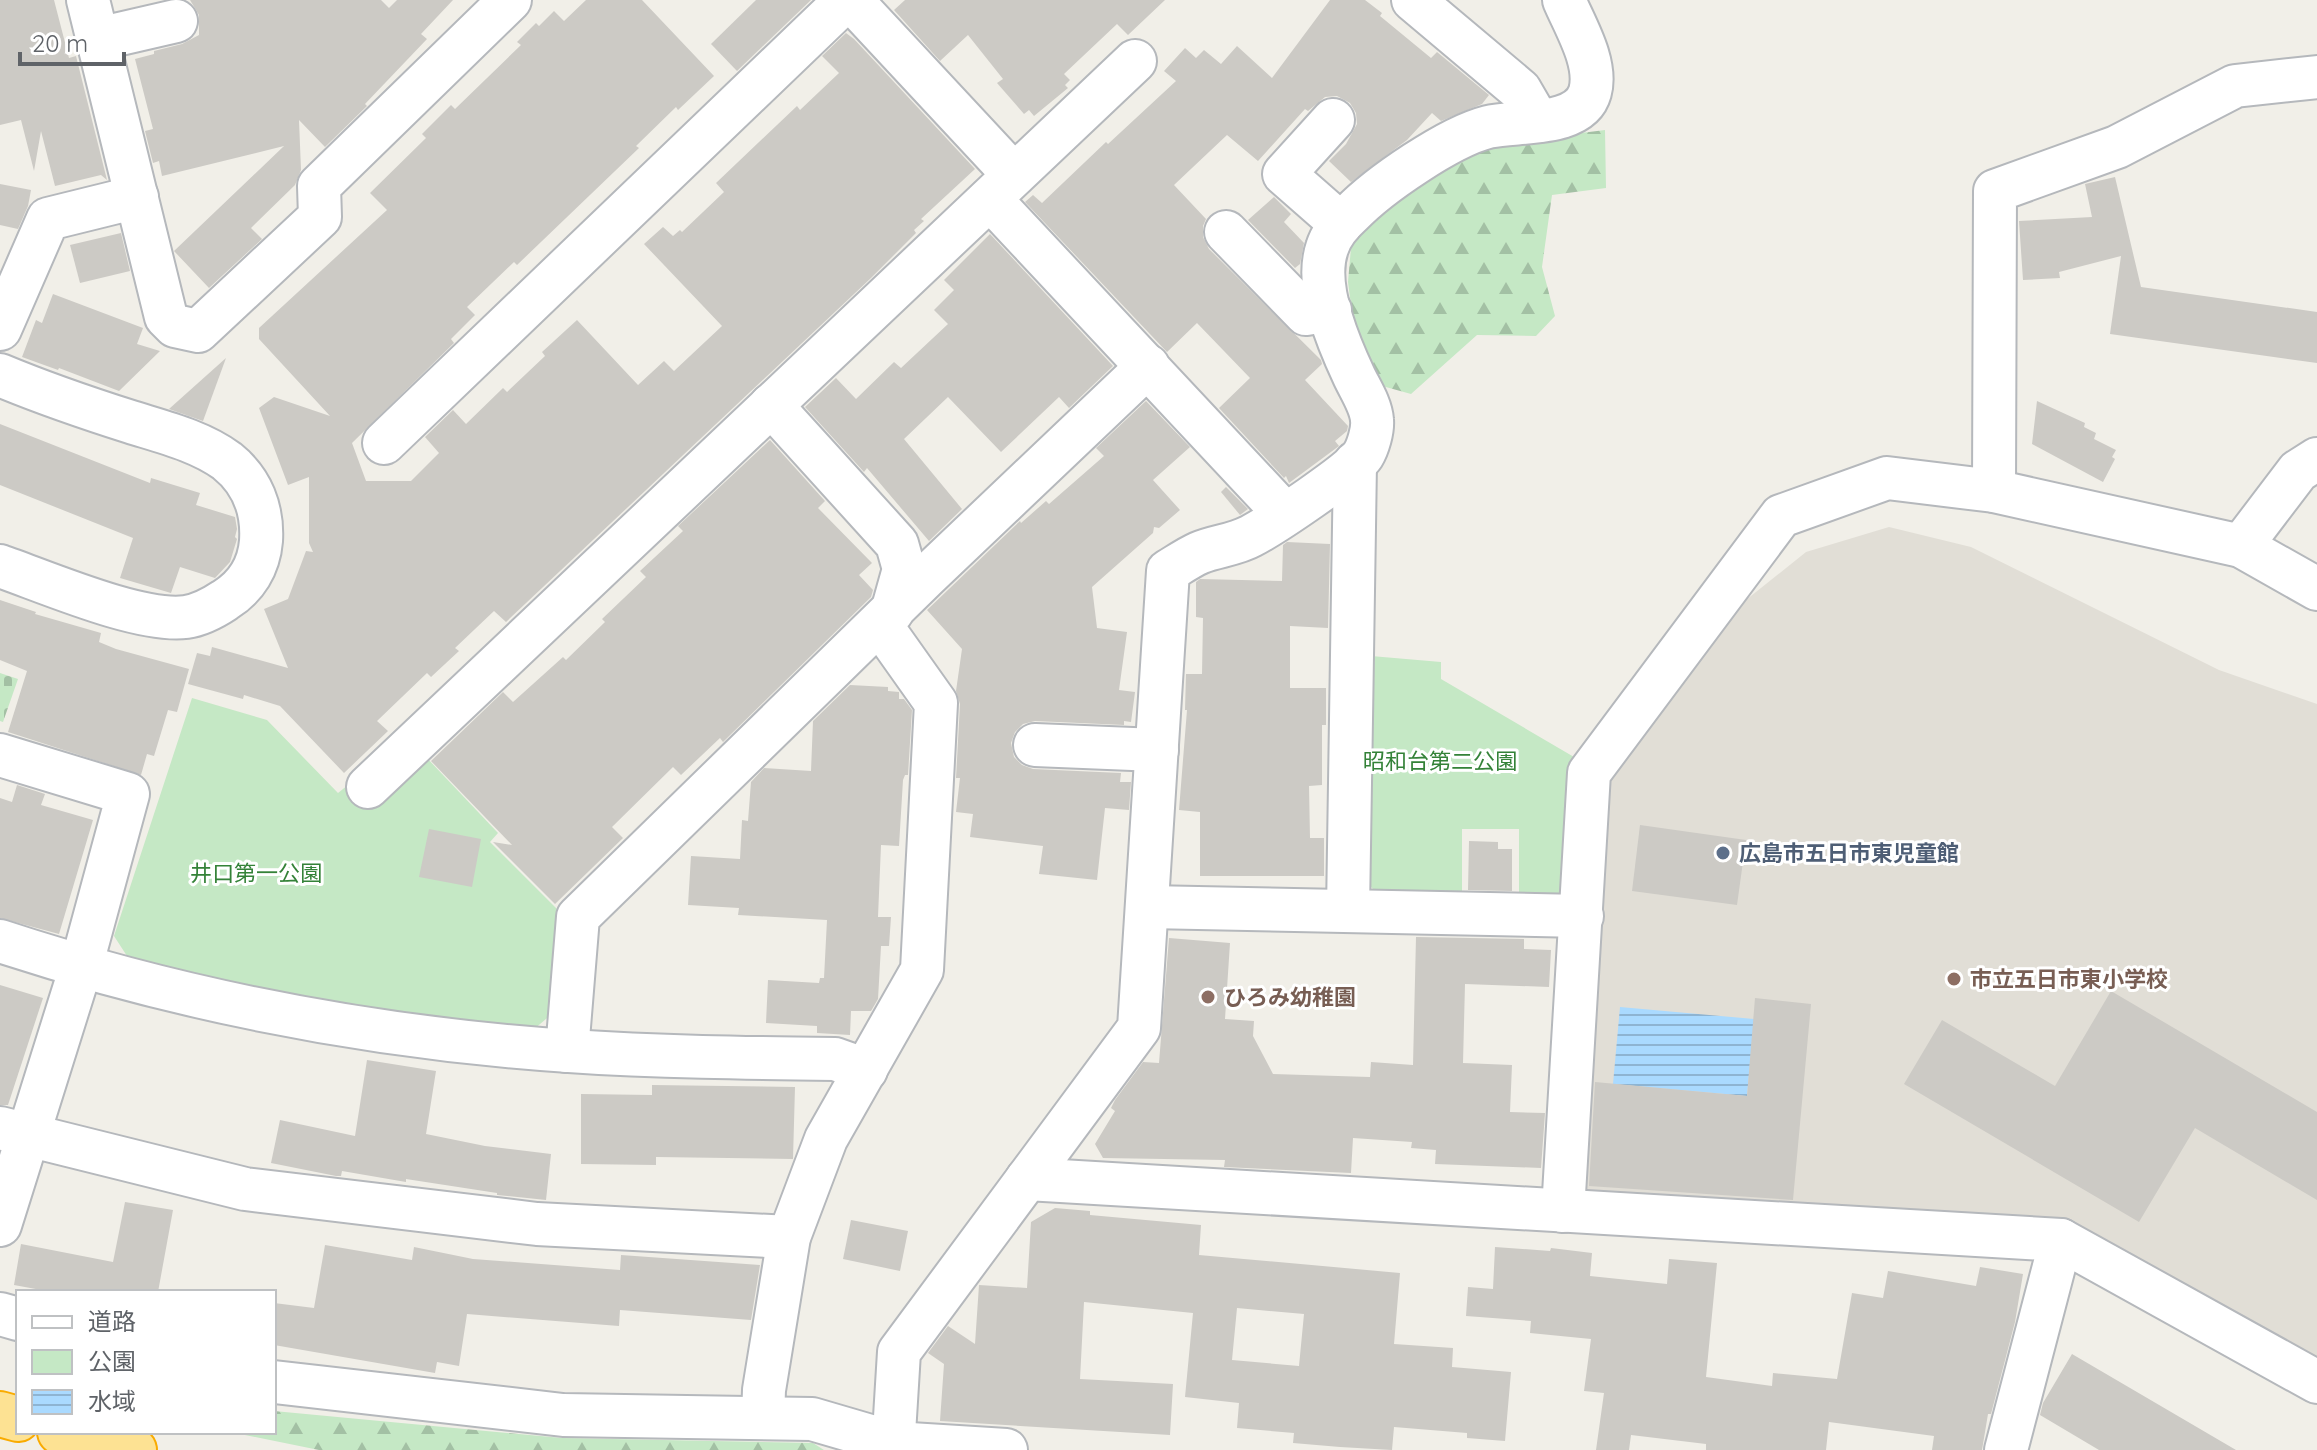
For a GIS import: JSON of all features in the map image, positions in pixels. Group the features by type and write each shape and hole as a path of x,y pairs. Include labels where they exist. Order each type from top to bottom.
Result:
{"highway":[{"path":"68,1434 134,1450"}],"street":[{"path":"176,21 93,20 166,317 175,326 198,331 320,217 319,186 510,0"},
{"path":"384,443 848,0 1148,366 1285,514"},
{"path":"1413,0 1520,90 1538,121"},
{"path":"894,1446 899,1352 1139,1028 1168,571 1198,553 1249,537 1285,514 1364,454 1372,420 1342,351 1330,310 1324,257 1328,244 1341,224 1375,193 1462,136 1489,127 1571,115 1583,106 1590,91 1587,57 1564,0"},
{"path":"368,787 1135,61"},
{"path":"1994,491 1995,191 2117,147 2235,86 2317,77"},
{"path":"1333,120 1284,174 1341,224"},
{"path":"0,329 48,219 137,197"},
{"path":"1226,232 1306,314 1330,310"},
{"path":"567,1051 578,917 1148,366"},
{"path":"0,375 209,450 244,476 255,496 262,531 260,553 252,573 237,593 211,609 188,617 161,618 135,612 0,566"},
{"path":"771,405 897,544 904,569 886,618"},
{"path":"2241,546 2298,471 2317,459"},
{"path":"1348,911 1355,463"},
{"path":"1563,1211 1589,773 1781,516 1887,478 1994,491 2241,546 2317,589"},
{"path":"763,1418 764,1390 789,1237 826,1139 922,970 936,703 886,618"},
{"path":"1035,745 1157,750"},
{"path":"0,755 128,794 81,967 14,1132 0,1225"},
{"path":"1148,907 1582,916"},
{"path":"0,941 81,967 293,1015 361,1027 567,1051 835,1059 866,1070"},
{"path":"14,1132 245,1189 537,1224 789,1237"},
{"path":"1027,1179 2061,1240 2317,1382"},
{"path":"2006,1450 2061,1240"},
{"path":"276,1382 563,1415 812,1419 894,1446 1006,1450"}],"shaded area":[{"name":"市立五日市東小学校","path":"1889,527 1971,547 2219,670 2317,704 2317,1366 2066,1219 1590,1196 1576,1181 1606,778 1731,612 1806,552"}],"green space":[{"path":"1605,130 1606,188 1552,195 1542,267 1555,316 1536,336 1477,335 1411,394 1375,384 1355,336 1348,282 1352,236 1406,192 1467,158 1523,141"},
{"name":"昭和台第二公園","path":"1371,656 1441,662 1441,679 1574,757 1567,884 1553,899 1519,899 1519,829 1462,829 1462,899 1381,897 1366,882"},
{"path":"0,673 18,679 3,722 0,721"},
{"name":"井口第一公園","path":"192,698 267,720 338,793 348,785 425,756 498,833 490,842 562,914 553,1013 533,1030 357,1009 234,985 127,956 114,936"},
{"path":"276,1411 562,1438 813,1443 824,1450 319,1450 240,1434 276,1434"}],"water":[{"path":"1620,1007 1754,1019 1747,1096 1613,1084"}],"building":[{"path":"0,0 54,0 69,58 76,56 107,180 101,175 55,186 41,131 34,171 21,120 0,125"},
{"path":"190,0 381,0 389,8 397,0 453,0 421,34 427,39 325,147 299,120 301,170 295,185 251,228 262,239 209,288 174,251 284,146 162,176 159,161 153,163 145,131 153,129 135,59 182,44 199,35 199,15"},
{"path":"586,0 642,0 714,76 678,110 676,107 636,146 639,148 517,265 514,262 467,307 475,315 451,339 454,343 352,443 366,481 411,481 439,453 425,437 453,410 466,424 503,388 507,392 545,356 542,352 577,320 638,385 664,361 674,371 722,326 644,244 663,227 673,236 680,230 682,232 724,192 716,183 797,106 800,110 839,73 822,56 846,33 975,169 921,219 924,221 914,230 916,233 871,278 506,622 494,611 455,648 459,651 431,677 427,673 377,721 388,731 344,773 280,706 188,684 197,653 210,656 212,647 288,668 264,609 288,599 306,551 313,552 309,543 309,477 288,485 259,408 274,397 330,416 259,339 259,328 387,210 370,193 426,138 422,134 451,105 455,109 521,45 517,42 536,23 539,26 554,11 564,21"},
{"path":"756,0 811,0 737,71 711,44"},
{"path":"905,0 1165,0 1128,35 1117,24 1064,74 1070,80 1065,85 1068,88 1034,116 1029,110 1024,114 997,83 1003,79 968,35 940,61 894,10"},
{"path":"1330,0 1365,0 1431,58 1437,52 1489,95 1482,104 1441,121 1432,113 1407,140 1351,182 1329,161 1346,144 1357,124 1356,113 1350,103 1337,96 1325,97 1308,111 1305,109 1258,161 1227,135 1174,185 1206,219 1203,237 1209,249 1321,360 1322,364 1305,380 1348,426 1347,431 1335,441 1339,446 1289,483 1286,476 1284,478 1219,408 1250,378 1197,323 1167,352 1025,202 1033,195 1042,203 1176,81 1164,71 1185,48 1196,58 1204,50 1221,64 1237,46 1272,78"},
{"path":"2115,177 2141,287 2317,312 2317,363 2110,334 2121,256 2059,272 2060,278 2023,280 2019,221 2092,217 2085,184"},
{"path":"0,184 31,190 18,229 0,225"},
{"path":"1274,197 1291,214 1284,222 1304,243 1300,264 1295,268 1248,220"},
{"path":"121,233 130,271 80,283 70,245"},
{"path":"990,234 1113,366 1069,408 1059,397 1001,452 948,397 904,439 962,509 929,541 867,468 864,472 805,407 836,378 856,399 894,362 901,368 948,324 934,310 954,290 944,280"},
{"path":"53,294 143,328 137,344 160,351 119,391 22,357 36,320 42,323"},
{"path":"226,358 203,421 169,409"},
{"path":"1146,401 1190,447 1153,480 1180,510 1159,528 1154,527 1153,533 1092,587 1097,628 1127,632 1119,690 1135,692 1131,722 1124,721 1124,725 1035,721 1023,724 1015,732 1011,743 1014,757 1022,765 1033,769 1121,773 1120,782 1131,782 1129,810 1105,808 1097,880 1039,874 1043,846 970,837 973,814 956,812 960,778 956,778 960,704 956,691 962,649 927,610 1020,521 1046,501 1049,504 1104,456 1096,448"},
{"path":"2037,401 2085,423 2084,427 2096,433 2094,439 2116,450 2112,457 2115,459 2103,482 2032,444"},
{"path":"0,424 150,483 151,478 200,493 196,505 235,517 237,539 230,562 215,578 180,567 171,593 120,578 133,538 0,485"},
{"path":"770,440 825,501 818,508 872,563 859,575 873,590 871,597 723,742 720,738 681,775 673,767 612,827 623,838 555,904 493,842 512,845 431,761 503,692 513,702 563,657 566,660 605,622 602,619 646,577 640,571 683,531 678,526"},
{"path":"1226,487 1248,509 1240,515 1221,492"},
{"path":"1287,542 1330,544 1328,628 1290,626 1290,688 1326,688 1326,725 1322,725 1322,785 1309,786 1310,838 1324,838 1324,876 1200,876 1200,812 1179,810 1187,710 1186,674 1202,674 1203,618 1196,617 1196,582 1200,579 1282,581 1283,545"},
{"path":"0,600 35,614 101,633 99,642 116,649 189,669 177,712 168,710 154,756 147,754 141,775 8,732 27,671 0,660"},
{"path":"850,685 888,687 888,691 899,692 899,699 904,699 912,710 899,846 881,845 878,917 891,917 889,946 881,946 878,999 871,1011 851,1011 850,1035 817,1033 817,1026 766,1023 768,980 819,983 820,978 824,978 827,920 738,915 739,908 688,905 691,856 740,859 742,820 748,821 751,782 764,768 811,771 813,721"},
{"path":"17,785 45,794 41,805 93,820 59,934 0,918 0,798 12,802"},
{"path":"1640,825 1746,840 1737,905 1632,891"},
{"path":"429,829 481,839 472,887 419,877"},
{"path":"1469,841 1498,842 1498,849 1512,849 1512,891 1468,890"},
{"path":"1416,937 1524,939 1524,949 1551,950 1549,987 1465,984 1463,1063 1512,1065 1510,1112 1545,1113 1541,1168 1435,1164 1436,1150 1411,1148 1412,1142 1353,1138 1351,1173 1224,1167 1225,1160 1103,1158 1095,1144 1115,1111 1111,1108 1115,1100 1143,1062 1159,1063 1169,938 1230,943 1225,1019 1254,1021 1253,1036 1273,1074 1370,1077 1371,1062 1413,1065"},
{"path":"0,985 43,998 8,1105 0,1105"},
{"path":"2111,991 2317,1112 2317,1200 2195,1128 2139,1222 1904,1084 1942,1020 2055,1086"},
{"path":"1755,998 1811,1004 1793,1200 1589,1186 1595,1082 1747,1096"},
{"path":"367,1060 436,1071 426,1134 485,1146 551,1154 546,1200 342,1171 341,1176 336,1176 271,1163 280,1120 355,1136"},
{"path":"652,1085 795,1087 793,1159 656,1157 656,1165 581,1164 581,1094 652,1095"},
{"path":"125,1202 173,1210 158,1290 41,1290 14,1285 21,1244 113,1262"},
{"path":"1055,1208 1090,1211 1090,1215 1201,1225 1199,1255 1400,1273 1394,1344 1453,1348 1452,1367 1511,1372 1505,1441 1467,1438 1467,1433 1394,1427 1392,1450 1293,1443 1294,1433 1237,1428 1239,1403 1185,1397 1193,1313 1084,1302 1080,1379 1173,1384 1170,1435 940,1421 944,1364 928,1353 948,1326 975,1344 979,1285 1027,1288 1031,1222","holes":["1237,1308 1304,1314 1299,1366 1232,1360"]},
{"path":"851,1220 908,1231 900,1271 843,1259"},
{"path":"325,1245 412,1260 414,1247 473,1259 620,1270 621,1255 760,1265 751,1320 620,1310 619,1326 467,1314 459,1366 437,1362 435,1373 276,1345 276,1303 314,1308"},
{"path":"1495,1247 1550,1251 1551,1248 1592,1253 1590,1276 1667,1284 1669,1259 1717,1263 1706,1377 1772,1386 1773,1373 1837,1379 1852,1293 1883,1298 1888,1271 1976,1286 1980,1267 2023,1274 2015,1322 1991,1414 1988,1414 1982,1450 1932,1450 1934,1436 1829,1422 1826,1450 1706,1450 1706,1444 1631,1435 1629,1450 1596,1450 1604,1393 1584,1391 1591,1339 1530,1333 1531,1321 1466,1316 1468,1287 1493,1289"},
{"path":"2072,1354 2236,1450 2099,1450 2040,1415 2043,1403"}],"place":[{"name":"広島市五日市東児童館","path":"1723,853"},
{"name":"市立五日市東小学校","path":"1954,979"},
{"name":"ひろみ幼稚園","path":"1208,997"}]}
